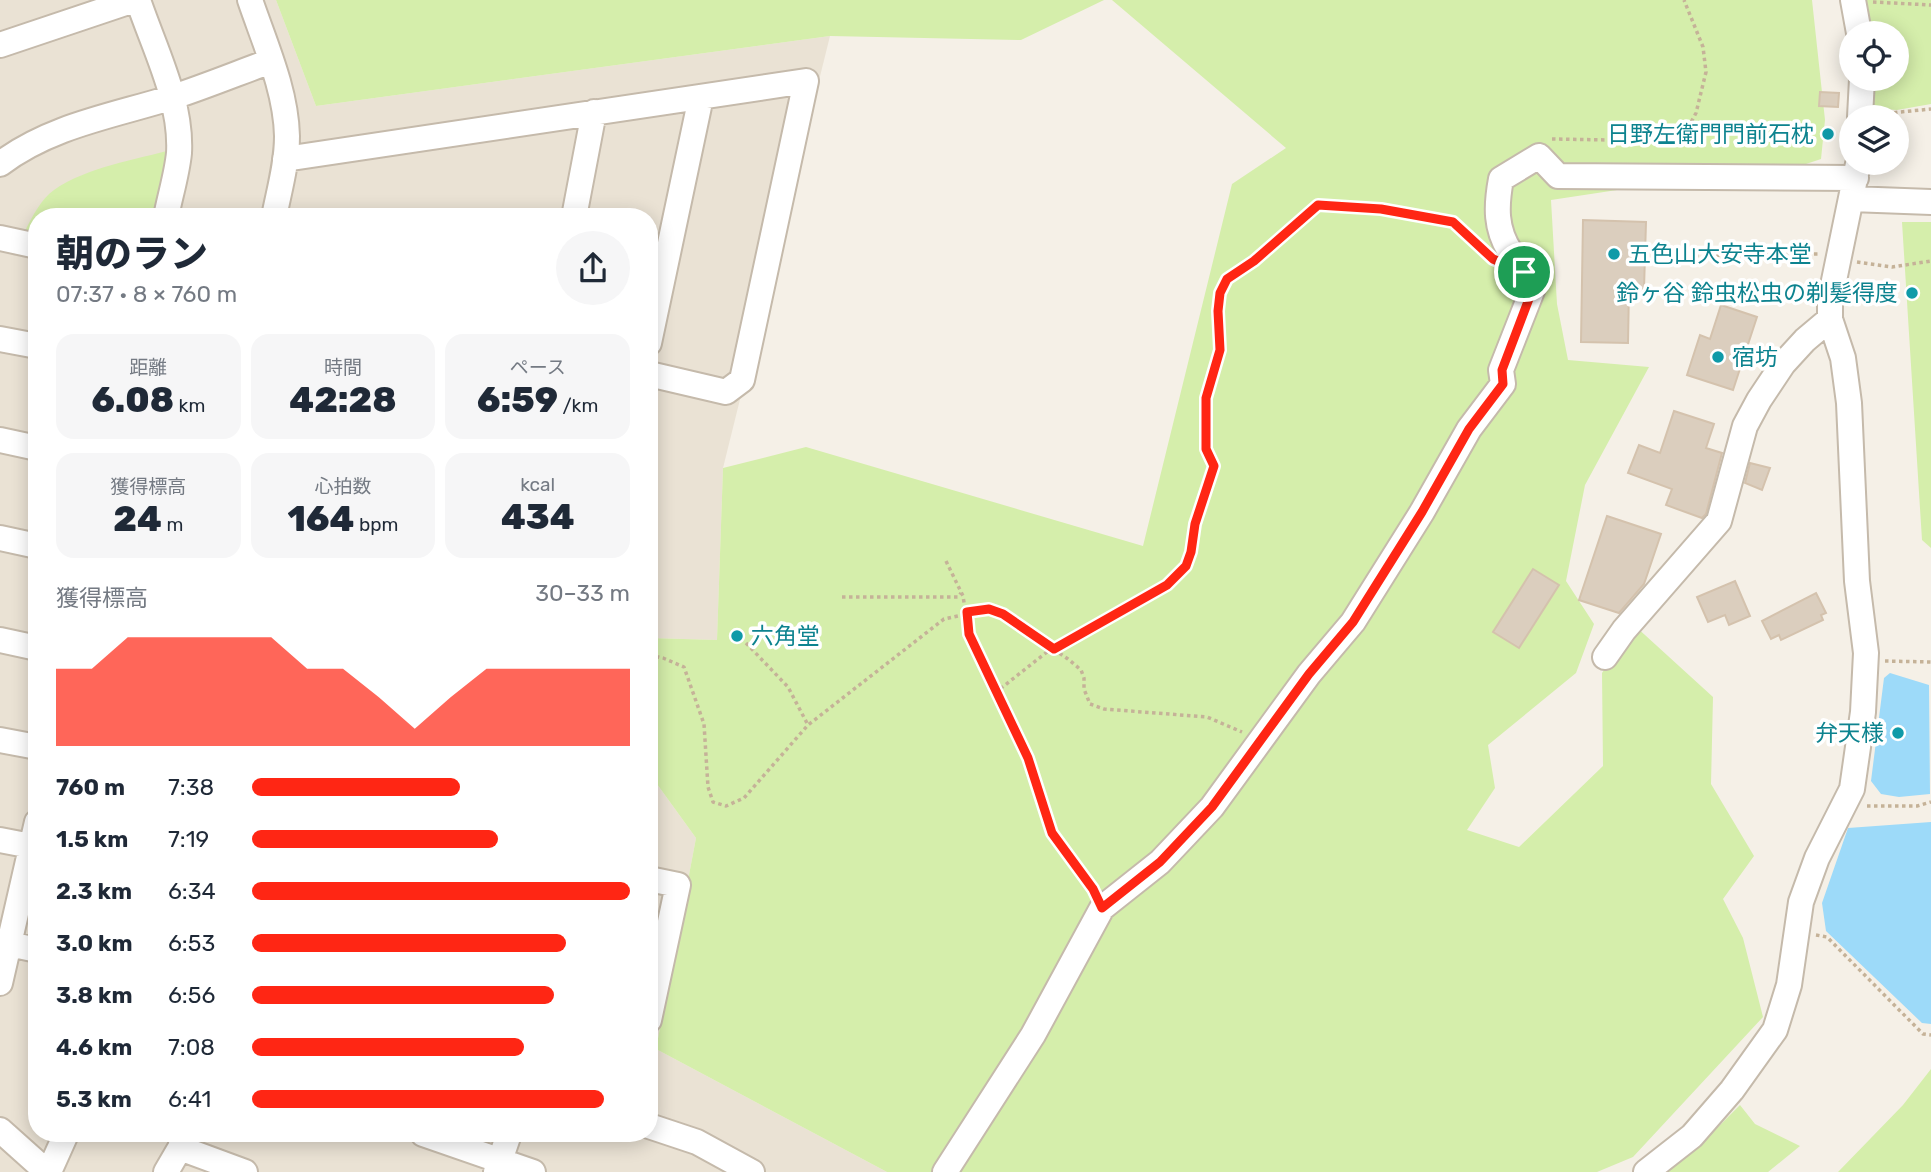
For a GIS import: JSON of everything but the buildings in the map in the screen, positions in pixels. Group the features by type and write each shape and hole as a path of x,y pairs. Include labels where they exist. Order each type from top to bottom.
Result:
{"street":[{"path":"0,46 136,0 172,98 178,153 168,208"},
{"path":"250,0 279,87 285,121 285,159 276,208"},
{"path":"0,163 18,150 61,130 172,98 271,61"},
{"path":"285,159 806,81 742,380 726,392 658,376"},
{"path":"658,265 701,97"},
{"path":"576,208 594,112"},
{"path":"946,1172 1033,1035 1102,908 1178,846 1212,807 1309,674 1353,622 1422,512 1469,429 1503,384 1502,370 1532,291 1530,280 1508,250 1497,223 1501,179 1539,156 1558,176 1855,180 1931,202"},
{"path":"1646,1172 1692,1136 1732,1090 1775,1030 1789,985 1801,902 1817,858 1852,789 1863,712 1866,661 1857,581 1849,402 1843,358 1830,319 1830,300 1855,180"},
{"path":"0,238 28,244"},
{"path":"1605,657 1624,630 1719,522 1749,417 1783,364 1805,340 1830,319"},
{"path":"0,339 28,344"},
{"path":"0,440 28,445"},
{"path":"0,538 28,544"},
{"path":"0,640 28,646"},
{"path":"0,740 28,745"},
{"path":"0,840 28,845"},
{"path":"0,983 4,943 28,857"},
{"path":"658,881 678,885 658,978"},
{"path":"4,943 28,948"},
{"path":"658,1129 697,1142 752,1172"},
{"path":"0,1130 48,1172 62,1142"},
{"path":"166,1172 181,1142"},
{"path":"184,1142 245,1172"},
{"path":"442,1142 498,1166 533,1172"},
{"path":"498,1166 506,1142"}],"path":[{"path":"1539,156 1551,139 1668,141 1688,128 1696,113 1706,72 1703,47 1684,0"},
{"path":"1854,4 1873,2 1931,5"},
{"path":"1909,112 1931,109"},
{"path":"995,693 1053,649 1167,585 1186,566 1195,524 1214,466 1206,449 1206,398 1220,350 1218,311 1220,293 1227,279 1254,261 1318,205 1381,209 1453,222 1493,259"},
{"path":"1660,256 1838,257 1892,267 1931,261"},
{"path":"946,561 962,593 969,634 1032,768 1052,833 1093,889 1102,908"},
{"path":"842,597 958,597 962,593"},
{"path":"658,657 684,667 704,724 708,787 713,802 726,806 744,798 808,725 944,619 989,609 1003,614 1081,670 1090,704 1104,709 1207,717 1259,740"},
{"path":"746,643 788,687 808,725"},
{"path":"1866,661 1931,662"},
{"path":"1843,807 1917,806 1931,802"},
{"path":"1797,929 1827,937 1923,1034 1931,1035"}],"shaded area":[{"path":"0,0 276,0 316,106 830,36 723,468 717,640 658,638 658,208 28,208 28,1142 658,1142 658,1050 887,1172 0,1172"},
{"path":"658,785 696,838 658,1038"}],"green space":[{"path":"276,0 1104,0 1021,40 830,36 316,106"},
{"path":"1112,0 1812,0 1825,120 1821,159 1788,170 1703,177 1551,200 1557,304 1568,360 1649,367 1585,485 1566,581 1594,624 1576,673 1488,745 1495,788 1467,830 1519,847 1603,766 1602,673 1634,625 1713,697 1711,784 1754,856 1723,899 1743,938 1763,1017 1633,1157 1597,1172 887,1172 658,1050 696,838 658,785 658,638 717,640 723,468 806,447 1143,546 1232,184 1286,148"},
{"path":"1863,0 1931,0 1931,104 1909,108 1909,105 1868,105 1870,91 1909,91 1909,21 1867,21"},
{"path":"174,149 160,208 38,208 54,190 67,182 112,165"},
{"path":"1902,222 1931,222 1931,548 1922,540"},
{"path":"1931,1069 1931,1172 1838,1172 1903,1105"},
{"path":"1740,1105 1755,1124 1800,1146 1768,1172 1667,1172 1701,1144"}],"water":[{"path":"1890,673 1929,685 1930,794 1899,797 1881,794 1871,781 1884,678"},
{"path":"1931,822 1931,1024 1922,1023 1826,931 1822,903 1848,828"}],"place":[{"name":"日野左衛門門前石枕","path":"1828,134"},
{"name":"五色山大安寺本堂","path":"1614,254"},
{"name":"鈴ヶ谷 鈴虫松虫の剃髪得度","path":"1912,293"},
{"name":"宿坊","path":"1718,357"},
{"name":"六角堂","path":"737,636"},
{"name":"弁天様","path":"1898,733"}],"route":[{"path":"1318,205 1381,209 1453,222 1493,259 1524,272 1530,280 1532,291 1502,370 1503,384 1469,429 1370,597 1259,740 1212,807 1178,846 1102,908 1093,889 1052,833 1028,758 969,634 967,612 989,609 1003,614 1054,649 1167,585 1181,574 1191,552 1199,509 1214,466 1206,449 1206,398 1220,350 1220,293 1227,279 1254,261 1318,205"}]}
